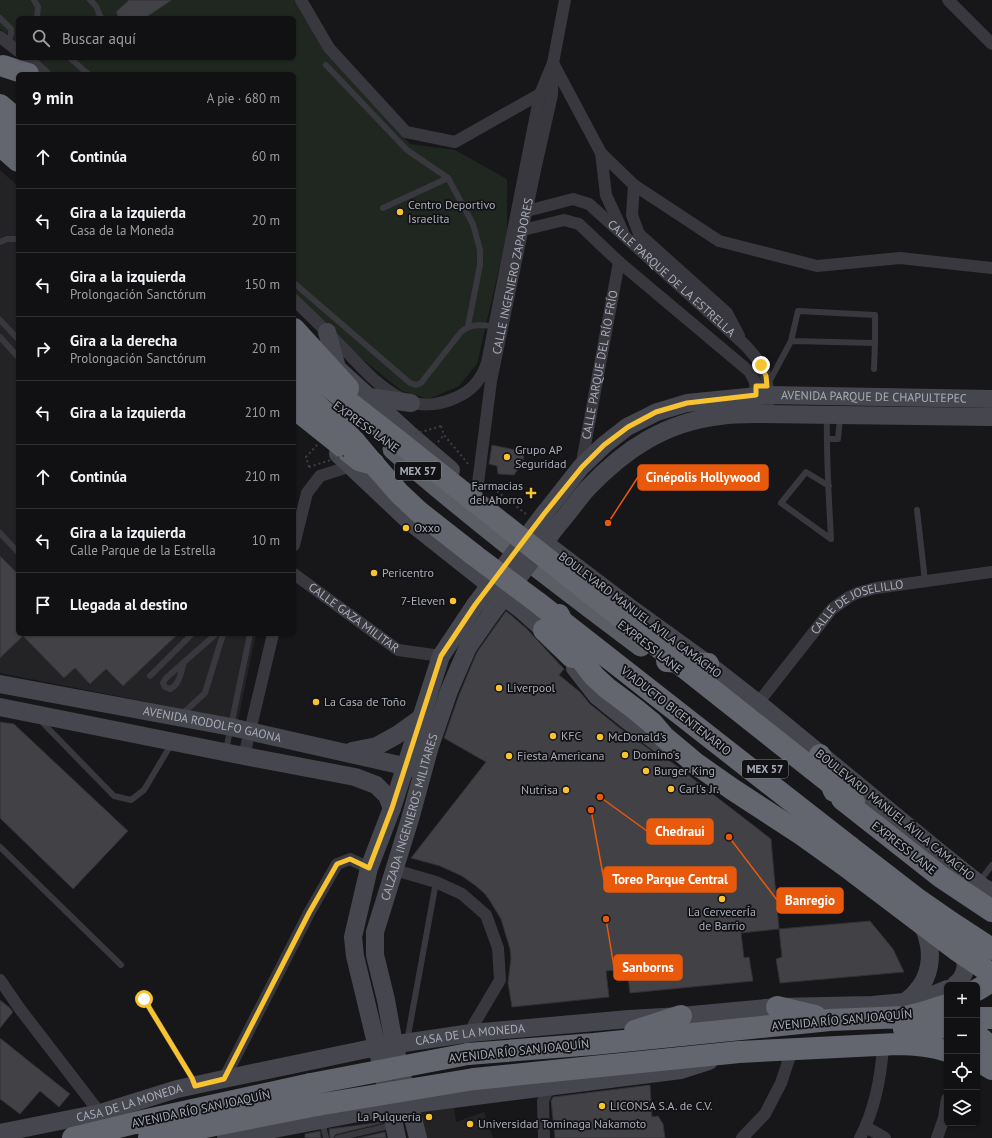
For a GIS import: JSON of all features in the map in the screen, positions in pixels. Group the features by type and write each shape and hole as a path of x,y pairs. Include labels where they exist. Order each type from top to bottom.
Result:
{"highway":[{"path":"7,70 18,72"},
{"path":"0,94 16,108"},
{"path":"0,105 16,118"},
{"path":"0,126 16,140"},
{"path":"0,140 16,153"},
{"path":"0,145 16,159"},
{"path":"296,332 392,436"},
{"name":"BOULEVARD MANUEL ÁVILA CAMACHO","path":"296,350 381,439 419,472 553,580 660,660 940,881 992,916"},
{"path":"296,369 300,391 359,460 376,464"},
{"path":"300,391 392,436 471,493 926,861 992,906"},
{"name":"EXPRESS LANE","path":"300,391 358,420 656,652 941,877 992,911"},
{"name":"VIADUCTO BICENTENARIO","path":"300,391 340,426 399,493 418,511 916,898 952,924 983,950"},
{"name":"MEX 57","path":"376,464 447,524 918,887 992,937"},
{"path":"556,609 574,650 594,676 652,723 740,781"},
{"path":"544,630 569,653 590,681 628,721"},
{"path":"623,659 657,712 740,781 911,912"},
{"path":"660,660 708,664"},
{"path":"601,693 628,710 660,741 695,763"},
{"path":"652,723 664,737 695,763 732,790 807,838 958,951 992,974"},
{"path":"820,755 837,800"},
{"path":"980,988 992,981"},
{"name":"AVENIDA RÍO SAN JOAQUÍN","path":"149,1138 317,1103 468,1054 594,1044 830,1020 905,1017 944,1006"},
{"path":"777,1007 830,1020"},
{"path":"594,1044 681,1016"},
{"path":"980,1018 992,1018"},
{"path":"791,1044 818,1040 917,1033 932,1037 944,1031"},
{"path":"791,1044 819,1033 944,1031"},
{"path":"980,1037 984,1041 984,1055 992,1076"},
{"name":"AVENIDA RÍO SAN JOAQUÍN","path":"73,1138 147,1120 317,1103 474,1079 751,1052 773,1043 791,1044"},
{"path":"791,1044 883,1046 898,1044 922,1045 944,1051"}],"main road":[{"path":"0,155 16,169"},
{"name":"BOULEVARD MANUEL ÁVILA CAMACHO","path":"296,332 369,397 471,493 570,562 708,664 985,888"},
{"path":"327,332 337,368"},
{"name":"AVENIDA PARQUE DE CHAPULTEPEC","path":"510,560 544,514 582,467 604,445 628,427 656,412 687,403 762,391 990,399"},
{"path":"369,397 411,403"},
{"path":"990,399 992,421"},
{"name":"AVENIDA PARQUE DE CHAPULTEPEC","path":"557,526 588,488 629,451 643,442 670,429 695,420 718,416 762,414 992,421"},
{"path":"296,416 409,521 544,630 597,696 628,721 781,833 911,912 957,942 963,952 966,966 962,978 958,982"},
{"path":"604,445 616,462"},
{"name":"CALZADA INGENIEROS MILITARES","path":"396,1131 390,1106 393,1045 386,1000 375,955 375,932 395,870 430,746 449,691 468,647 557,526"},
{"name":"CALZADA INGENIEROS MILITARES","path":"418,1138 393,1045 355,956 353,937 369,868 392,808 441,656 475,605 510,560"},
{"name":"AVENIDA RODOLFO GAONA","path":"0,684 231,727 424,770"},
{"path":"23,688 26,712"},
{"name":"AVENIDA RODOLFO GAONA","path":"0,706 355,777 376,785 387,796 392,808"},
{"path":"343,752 377,746 398,735 422,717"},
{"path":"905,1002 916,993 922,984 930,965 930,953 927,936 911,912"},
{"path":"952,938 983,950 992,969"},
{"name":"CASA DE LA MONEDA","path":"0,1133 100,1112 177,1089 224,1079 393,1045 471,1033 777,1007 872,1005 920,1000 944,990"},
{"path":"226,1138 279,1131 317,1103 390,1106 410,1104 681,1070 727,1054"}],"street":[{"path":"301,0 329,48 406,132 455,142 540,94"},
{"name":"CALLE INGENIERO ZAPADORES","path":"522,209 552,95 553,62 565,0"},
{"path":"948,0 992,44"},
{"path":"4,40 16,49"},
{"path":"29,60 43,72"},
{"path":"553,62 601,153 634,185 719,241 817,266 900,258 992,268"},
{"name":"CALLE INGENIERO ZAPADORES","path":"471,493 492,381 498,327 522,209 540,94 553,62"},
{"path":"601,153 606,195 626,238"},
{"path":"634,185 632,215 639,234 727,313 745,345"},
{"name":"CALLE PARQUE DE LA ESTRELLA","path":"522,209 573,199 589,204 754,354 766,376 762,391 762,414"},
{"name":"CALLE PARQUE DE LA ESTRELLA","path":"518,229 564,220 579,224 619,262 750,372 762,391"},
{"path":"598,242 609,222"},
{"name":"CALLE PARQUE DEL RÍO FRÍO","path":"582,467 619,262"},
{"path":"296,302 382,386 411,403"},
{"name":"CALLE INGENIERO ZAPADORES","path":"411,403 443,403 466,393 472,388 480,379 487,363 491,344 498,327"},
{"path":"296,537 307,493 320,476 351,466"},
{"name":"CALLE DE JOSELILLO","path":"758,703 825,617 849,597 867,590 992,572"},
{"name":"CALLE GAZA MILITAR","path":"296,575 398,650 441,656"},
{"path":"244,756 273,636"},
{"path":"224,1079 309,913 337,864 350,859 369,868"},
{"path":"395,870 436,882 462,894 486,915 498,948 500,980 474,1024 471,1033"},
{"path":"0,980 20,1010 100,1112"},
{"path":"742,1138 765,1114 771,1104 781,1083 791,1044"},
{"path":"860,1138 866,1127 877,1094 883,1046"},
{"path":"544,1138 543,1101 551,1087"},
{"path":"937,1138 944,1118"},
{"path":"866,1127 886,1138"}],"lane":[{"path":"34,0 38,7 38,16"},
{"path":"90,0 96,6 100,16"},
{"path":"0,18 11,29 11,35 4,40"},
{"path":"72,60 86,72"},
{"path":"326,65 407,150 448,178 473,224 480,250 480,265 468,326"},
{"path":"383,208 448,178"},
{"path":"0,242 7,239 16,239"},
{"path":"296,286 410,383 416,385 421,383 461,332 468,326 481,325 498,327"},
{"path":"762,391 791,341 798,311 875,315 874,369"},
{"path":"0,320 16,337"},
{"path":"0,337 16,354"},
{"path":"791,341 875,343"},
{"path":"829,486 806,472 781,504 831,539 829,486 827,439 834,415"},
{"path":"827,439 838,438 834,415"},
{"path":"917,510 925,581"},
{"path":"0,533 16,550"},
{"path":"150,676 190,636"},
{"path":"184,662 214,636"},
{"path":"178,717 205,693 222,636"},
{"path":"225,752 250,636"},
{"path":"26,712 114,796 131,800 144,790 173,741"},
{"path":"0,847 121,965"},
{"path":"985,888 992,865"},
{"path":"393,1045 436,882"},
{"path":"144,999 192,1078 195,1086"},
{"path":"317,1103 326,1138"},
{"path":"338,1138 396,1131"}],"path":[{"path":"441,426 444,435"},
{"path":"309,467 306,456 321,439"}],"shaded area":[{"name":"Centro Deportivo Israelita","path":"0,0 295,0 326,52 410,144 455,150 507,179 507,234 477,364 459,386 429,399 402,391 341,342 296,298 296,72 51,72 37,60 296,60 296,16 16,16 16,42 0,29"},
{"path":"0,170 16,184 16,636 256,636 238,720 0,673"},
{"path":"454,1105 456,1122 484,1112 493,1138 422,1138 417,1108"}],"building":[{"path":"129,0 172,0 148,16 118,16 116,12"},
{"name":"Grupo AP Seguridad","path":"492,445 525,452 522,463 514,475 498,474 497,466 489,464"},
{"path":"0,556 16,572 16,636 23,636 0,658"},
{"path":"506,611 526,628 564,669 559,675 580,692 590,704 621,729 663,759 670,761 771,839 779,929 741,933 744,958 749,957 753,981 630,993 627,969 606,971 609,997 512,1007 508,983 511,958 510,949 501,919 490,901 485,894 462,876 440,866 411,858 486,762 444,738 459,695 477,652"},
{"path":"23,636 176,636 123,686 106,669 90,684 75,668 64,678"},
{"path":"0,722 14,724 128,831 73,889 0,818"},
{"path":"870,921 893,949 904,972 780,983 776,959 782,957 779,929"},
{"path":"0,1000 13,1012 0,1028"},
{"path":"0,1038 70,1094 59,1107 40,1091 20,1114 0,1099"},
{"name":"LICONSA S.A. de C.V.","path":"650,1085 652,1117 658,1116 663,1124 665,1138 555,1138 551,1101 553,1097"},
{"path":"383,1122 337,1134 334,1138 330,1138 329,1129"},
{"path":"320,1131 321,1138 305,1138 305,1134"},
{"path":"385,1132 386,1138 358,1138"}],"place":[{"name":"Centro Deportivo Israelita","path":"400,212"},
{"name":"Grupo AP Seguridad","path":"507,457"},
{"name":"Farmacias del Ahorro","path":"531,493"},
{"name":"Cinépolis Hollywood","path":"608,523"},
{"name":"Oxxo","path":"406,528"},
{"name":"Pericentro","path":"374,573"},
{"name":"7-Eleven","path":"453,601"},
{"name":"Liverpool","path":"499,688"},
{"name":"La Casa de Toño","path":"316,702"},
{"name":"KFC","path":"553,736"},
{"name":"McDonald's","path":"600,737"},
{"name":"Domino's","path":"625,755"},
{"name":"Fiesta Americana","path":"509,756"},
{"name":"Burger King","path":"646,771"},
{"name":"Carl's Jr.","path":"671,789"},
{"name":"Nutrisa","path":"566,790"},
{"name":"Chedraui","path":"600,797"},
{"name":"Toreo Parque Central","path":"591,810"},
{"name":"Banregio","path":"729,837"},
{"name":"La CervecerÍa de Barrio","path":"722,899"},
{"name":"Sanborns","path":"606,919"},
{"name":"LICONSA S.A. de C.V.","path":"602,1106"},
{"name":"La Pulquería","path":"429,1117"},
{"name":"Universidad Tominaga Nakamoto","path":"470,1124"}],"route":[{"path":"144,999 192,1078 195,1086 224,1079 309,913 337,864 350,859 369,868 392,808 441,656 475,605 544,514 582,467 604,445 628,427 656,412 687,403 756,395 756,386 767,386 766,376 761,365"}]}
